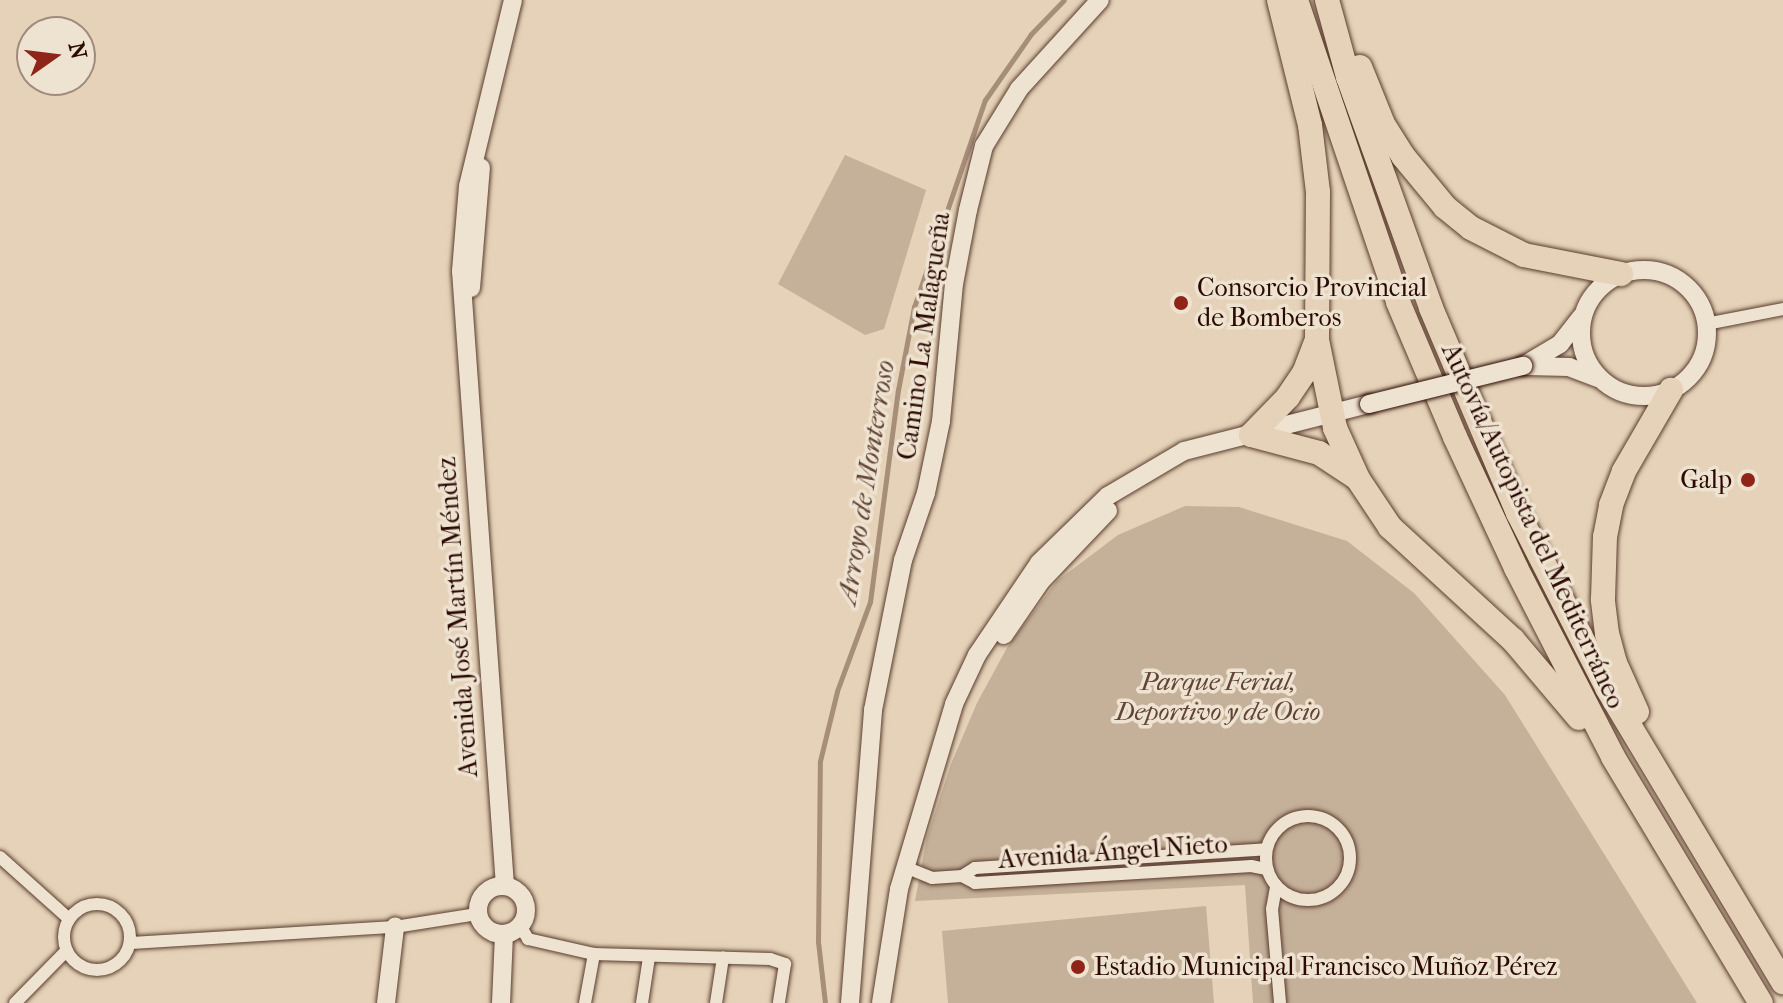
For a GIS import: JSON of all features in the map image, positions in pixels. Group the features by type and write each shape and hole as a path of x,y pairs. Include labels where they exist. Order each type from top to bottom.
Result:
{"highway":[{"path":"1279,0 1310,125 1318,192 1317,340 1331,414 1358,479 1390,527 1513,640 1613,757"},
{"name":"Autovía/Autopista del Mediterráneo","path":"1296,0 1336,127 1409,329 1510,555 1613,757 1761,1003"},
{"path":"1327,1 1365,75 1383,124 1403,156 1445,207 1471,228 1524,255 1621,274"},
{"name":"Autovía/Autopista del Mediterráneo","path":"1327,1 1384,183 1482,433 1576,628 1655,772 1783,982"},
{"path":"1317,340 1304,373 1288,397 1251,435 1319,453 1358,479"},
{"path":"1655,772 1637,713 1610,647 1603,567 1611,505 1624,471 1671,390"}],"street":[{"name":"Avenida José Martín Méndez","path":"505,886 465,343 480,206 481,142 513,0"},
{"name":"Camino La Malagueña","path":"850,1003 873,710 903,560 926,493 941,421 954,284 984,146 1019,89 1100,0"},
{"path":"881,1003 890,934 905,867 942,745 995,647 1041,581 1070,547 1108,511 1148,482 1189,460 1251,435 1369,404 1523,366 1569,367 1635,396 1671,390 1684,382 1701,358 1706,324 1695,298 1675,279 1649,271 1621,274 1592,296 1584,313 1560,344 1523,366"},
{"path":"1706,324 1783,309"},
{"path":"1584,313 1581,331 1583,349 1602,381"},
{"path":"1306,816 1332,824 1348,846 1347,873 1329,895 1301,900 1276,887 1267,869 1266,849 1281,826 1306,816"},
{"name":"Avenida Ángel Nieto","path":"905,867 932,878 962,876 975,868 1266,849"},
{"path":"0,857 69,919"},
{"name":"Avenida Ángel Nieto","path":"962,876 975,883 1251,866 1267,869"},
{"path":"501,1003 512,931 527,909 518,891 505,886 489,889 482,896 477,914 487,930 512,931 528,939 594,954 770,959 785,964 779,1003"},
{"path":"1276,887 1272,909 1280,1003"},
{"path":"90,904 115,909 125,918 131,943 121,962 102,971 81,966 67,950 64,934 69,919 90,904"},
{"path":"131,943 395,927 477,914"},
{"path":"386,1003 395,927"},
{"path":"15,1003 67,950"},
{"path":"585,1003 594,954"},
{"path":"642,1003 649,957"},
{"path":"716,1003 723,958"}],"green space":[{"path":"845,155 926,190 884,329 865,335 778,284"},
{"name":"Parque Ferial, Deportivo y de Ocio","path":"1185,506 1239,507 1347,541 1414,593 1505,695 1697,1003 1253,1003 1245,885 915,901 927,837 951,764 977,703 1008,646 1057,581 1118,535"},
{"name":"Estadio Municipal Francisco Muñoz Pérez","path":"1206,906 1214,1003 948,1003 942,931"}],"waterway":[{"name":"Arroyo de Monterroso","path":"825,1003 818,942 820,761 837,691 870,602 898,390 914,307 985,100 1031,34 1064,0"}],"place":[{"name":"Consorcio Provincial de Bomberos","path":"1181,303"},
{"name":"Galp","path":"1748,480"},
{"name":"Estadio Municipal Francisco Muñoz Pérez","path":"1078,967"}]}
